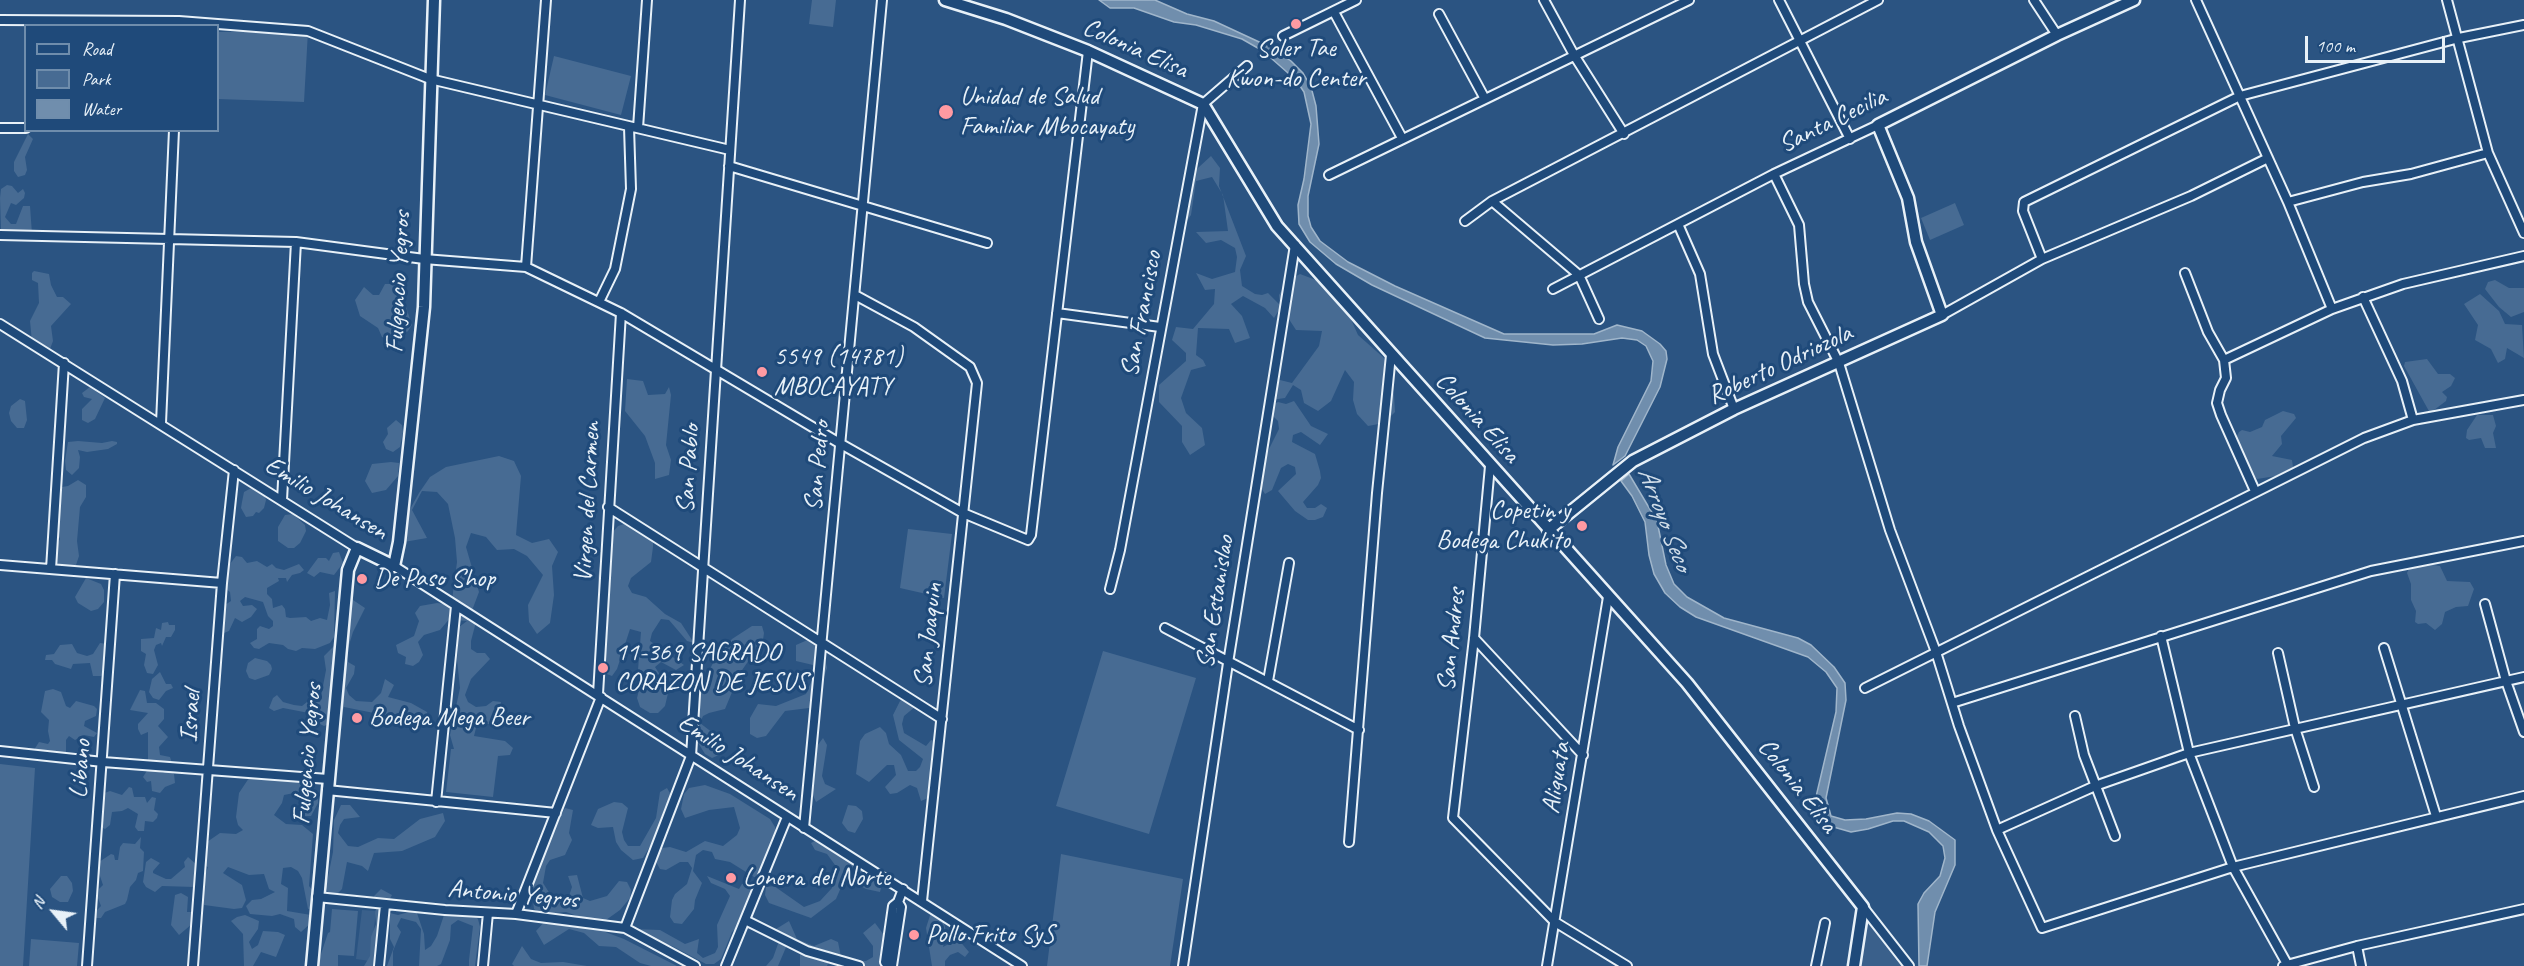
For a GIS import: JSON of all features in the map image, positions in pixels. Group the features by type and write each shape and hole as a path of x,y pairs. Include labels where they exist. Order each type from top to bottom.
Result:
{"street":[{"name":"Fulgencio Yegros","path":"394,566 399,542 424,307 434,0"},
{"path":"526,267 546,0"},
{"path":"599,302 615,269 626,222 631,189 633,128 647,0"},
{"name":"San Pablo","path":"625,928 691,756 740,0"},
{"name":"San Pedro","path":"804,828 882,0"},
{"name":"Colonia Elisa","path":"945,0 1006,19 1088,51 1203,104 1277,226 1391,356 1687,683 1909,966"},
{"path":"1283,36 1356,0"},
{"path":"1544,0 1574,55 1624,134"},
{"path":"1329,175 1689,0"},
{"path":"1779,0 1850,139"},
{"path":"1465,221 1492,201 1878,0"},
{"path":"2034,0 2057,35"},
{"name":"Santa Cecilia","path":"1553,289 1774,174 1850,139 2057,35 2134,0"},
{"path":"2196,0 2288,202 2332,309"},
{"path":"2447,0 2488,153 2524,233"},
{"path":"1334,12 1402,138"},
{"path":"1439,14 1485,99"},
{"path":"0,20 195,24"},
{"path":"219,25 308,31 430,79 730,150"},
{"path":"2042,259 2023,211 2024,202 2240,96 2459,38 2524,25"},
{"path":"0,235 296,242 424,259 526,267 621,313 716,371 963,513 1026,540 1030,537 1088,51"},
{"path":"1203,104 1247,66"},
{"name":"San Francisco","path":"1110,589 1120,550 1203,104"},
{"path":"1878,125 1908,198 1916,242 1942,315"},
{"path":"0,128 24,128"},
{"path":"161,423 174,132"},
{"path":"2288,202 2363,182 2411,174 2488,153"},
{"name":"Roberto Odriozola","path":"1548,530 1633,461 1734,409 1942,315 2042,259 2192,196 2268,158"},
{"path":"729,166 987,243"},
{"path":"1774,174 1799,225 1804,284 1808,302 1839,363 1890,530 1936,652 1997,830 2042,928 2233,867 2524,796"},
{"path":"1492,201 1579,275 1599,319"},
{"path":"1678,224 1701,279 1713,354 1734,409"},
{"path":"282,500 296,242"},
{"name":"San Estanislao","path":"1183,966 1228,663 1295,245"},
{"path":"2224,360 2332,309 2363,297 2403,284 2524,256"},
{"path":"2185,273 2208,332 2224,360 2226,378 2217,403 2220,416 2255,491"},
{"name":"San Joaquin","path":"855,295 914,327 970,367 975,373 977,383 922,901"},
{"path":"2363,297 2402,381 2413,420"},
{"name":"Virgen del Carmen","path":"516,914 600,695 608,507 621,313"},
{"path":"1057,313 1161,327"},
{"name":"Emilio Johansen","path":"0,324 357,548 394,566 600,695 691,756 1022,966"},
{"path":"1349,842 1376,503 1391,356"},
{"path":"51,569 64,363"},
{"path":"1865,688 2364,438 2413,420 2524,400"},
{"name":"San Andres","path":"1490,466 1474,638 1453,818 1555,922"},
{"name":"Israel","path":"194,966 222,583 234,470"},
{"path":"608,507 942,719"},
{"path":"1952,703 2371,571 2524,541"},
{"name":"Fulgencio Yegros","path":"312,966 348,570 357,548"},
{"path":"1268,681 1289,563"},
{"path":"0,565 222,583"},
{"name":"Libano","path":"87,966 115,574"},
{"name":"Aliguata","path":"1547,966 1608,597"},
{"path":"2485,604 2506,681 2524,732"},
{"path":"436,802 456,606"},
{"path":"1165,628 1359,730"},
{"path":"2162,636 2189,753 2233,867 2284,965 2357,946 2524,909"},
{"path":"1474,638 1582,755"},
{"path":"2384,648 2436,816"},
{"path":"2278,653 2295,728 2314,787"},
{"path":"1997,830 2095,786 2189,753 2524,677"},
{"path":"2075,716 2084,755 2115,836"},
{"path":"0,751 103,762 208,769 436,802 556,813"},
{"path":"726,966 787,817"},
{"path":"890,966 885,962 892,906 898,902 903,889"},
{"name":"Antonio Yegros","path":"317,897 385,905 516,914 625,928 695,966"},
{"path":"379,966 385,905"},
{"path":"1854,966 1863,907"},
{"path":"483,966 488,913"},
{"path":"745,920 807,951 859,966"},
{"path":"1555,922 1628,966"},
{"path":"1816,966 1825,923"},
{"path":"2357,946 2361,966"}],"shaded area":[{"path":"362,910 376,911 370,961 356,959"},
{"path":"1864,913 1907,966 1856,966"}],"green space":[{"path":"812,0 836,0 833,27 809,24"},
{"path":"308,31 304,102 219,99 219,32"},
{"path":"554,56 631,76 621,115 545,95"},
{"path":"28,134 33,139 25,157 27,170 25,175 18,177 14,171 14,162"},
{"path":"1211,156 1220,168 1219,186 1222,193 1212,177 1196,181 1191,215 1182,228 1181,193 1187,178"},
{"path":"7,185 12,186 18,193 23,189 25,193 24,198 16,205 11,203 5,217 11,224 16,224 23,206 30,206 32,234 16,237 14,230 6,233 1,229 1,189"},
{"path":"1223,197 1246,256 1240,270 1242,286 1255,294 1268,293 1280,305 1279,295 1287,281 1300,274 1337,288 1358,335 1384,358 1394,395 1395,412 1384,423 1368,426 1357,414 1353,400 1354,382 1345,370 1331,401 1318,411 1304,403 1301,390 1293,385 1285,398 1271,400 1268,391 1280,380 1292,383 1319,346 1322,331 1296,330 1281,307 1274,318 1265,308 1243,296 1231,304 1242,316 1250,338 1235,343 1229,329 1198,328 1196,355 1203,360 1206,366 1191,370 1181,398 1186,413 1202,428 1205,445 1190,455 1182,442 1182,426 1159,402 1159,385 1186,361 1186,353 1172,340 1176,327 1193,329 1214,304 1215,289 1205,290 1196,273 1212,279 1235,272 1237,257 1235,248 1221,240 1206,243 1196,232 1228,231"},
{"path":"1955,203 1964,225 1930,240 1921,218"},
{"path":"34,271 49,274 57,297 63,297 71,304 51,326 53,341 50,349 45,350 32,342 30,321 39,303 38,283 32,280"},
{"path":"2495,280 2509,288 2524,288 2524,312 2511,317 2499,307 2485,289 2488,282"},
{"path":"385,284 395,284 405,293 405,304 412,325 395,342 382,337 378,328 360,316 355,300 364,287 373,295 379,295"},
{"path":"2480,294 2499,311 2505,324 2522,325 2524,358 2507,348 2505,359 2498,363 2491,349 2475,340 2478,325 2464,304"},
{"path":"2427,359 2438,374 2450,374 2455,378 2451,386 2442,392 2447,397 2446,401 2430,413 2404,366 2405,362"},
{"path":"627,379 643,381 648,395 665,394 669,387 671,395 666,445 671,460 669,475 655,479 655,463 645,436 625,411"},
{"path":"90,387 105,398 95,419 88,423 82,420 82,409 92,399 84,397 82,393"},
{"path":"20,399 25,401 27,420 24,428 17,428 11,421 9,413 11,406"},
{"path":"1294,401 1311,426 1328,434 1320,445 1301,432 1293,435 1292,442 1315,454 1320,471 1321,478 1318,485 1303,502 1307,508 1315,508 1321,504 1327,508 1323,517 1315,520 1308,520 1295,511 1278,491 1296,474 1295,467 1288,464 1281,468 1272,490 1265,494 1258,483 1260,467 1279,429 1278,421 1272,415 1270,406 1278,402 1286,404"},
{"path":"2283,411 2294,414 2296,418 2281,436 2282,444 2272,456 2292,460 2293,467 2276,476 2257,479 2248,471 2245,460 2238,450 2236,438 2242,430 2250,432 2262,427 2265,420"},
{"path":"2477,415 2493,415 2496,426 2493,433 2496,448 2485,448 2481,438 2469,440 2466,438 2467,430"},
{"path":"396,420 402,425 403,432 400,447 393,452 386,449 383,442 388,434 387,428"},
{"path":"112,441 117,444 108,449 87,452 78,450 79,468 72,475 66,470 68,442 102,443"},
{"path":"499,456 514,461 521,476 516,535 532,543 549,539 558,552 552,566 554,595 550,623 537,634 529,622 528,605 543,575 527,556 514,549 497,550 486,537 471,533 466,547 479,592 468,621 476,622 471,649 477,653 485,653 490,659 471,679 465,695 468,702 476,707 486,706 493,701 501,702 499,719 492,724 477,724 474,736 505,741 513,748 510,755 498,756 493,797 446,792 451,749 454,749 450,735 460,688 457,660 459,627 467,621 455,620 451,617 440,630 424,635 418,642 423,655 413,666 405,664 406,657 398,653 396,645 414,636 419,621 415,613 420,606 437,603 451,608 457,562 448,504 437,492 422,491 412,510 427,538 398,543 400,527 430,477 446,467"},
{"path":"399,463 398,476 386,490 372,493 365,481 372,464"},
{"path":"78,480 86,485 86,497 80,507 77,541 79,556 76,565 71,568 62,568 54,559 55,549 60,539 55,529 59,514 58,496 62,487"},
{"path":"253,487 263,492 266,500 264,508 259,513 256,512 253,516 246,517 241,508 244,492"},
{"path":"293,514 305,525 306,531 300,543 294,548 288,548 278,541 278,527 285,515"},
{"path":"633,521 648,525 653,531 653,547 651,562 631,578 628,586 632,593 646,597 665,614 681,623 694,643 687,641 669,620 661,619 652,633 650,641 684,665 676,670 661,662 655,667 669,689 665,706 658,713 650,713 640,707 637,698 640,686 638,670 641,632 630,629 617,669 612,676 604,673 603,667 598,577 602,556 612,533 618,526"},
{"path":"908,529 952,534 944,598 900,588"},
{"path":"339,552 343,563 334,575 320,572 314,577 307,573 318,558 326,558 329,561 333,553"},
{"path":"236,556 242,557 247,563 257,561 267,567 272,564 284,570 299,564 304,570 292,575 287,582 286,578 278,578 279,581 267,588 273,608 282,605 286,617 306,617 311,621 320,618 327,620 330,605 329,593 335,591 334,637 330,643 315,649 302,648 296,651 283,645 269,643 259,649 254,648 250,643 257,639 257,629 260,626 269,629 273,626 273,621 268,616 263,602 245,597 240,601 243,606 252,605 257,609 251,617 242,622 235,618 229,631 224,633 225,605 231,601 230,592 224,587 224,572"},
{"path":"2418,563 2440,566 2447,581 2470,582 2474,589 2468,606 2456,607 2445,612 2442,624 2435,630 2426,623 2415,622 2416,611 2411,600 2411,584 2407,573 2410,566"},
{"path":"86,578 101,584 104,590 104,602 98,609 91,611 78,603 75,597"},
{"path":"341,585 350,598 365,608 353,632 346,655 348,662 355,666 354,674 346,688 349,695 356,701 372,702 381,693 385,679 394,685 388,697 411,703 427,712 429,720 424,726 415,727 384,715 344,707 338,723 346,642"},
{"path":"168,622 169,625 175,625 175,630 171,637 166,637 162,646 161,643 156,645 154,650 158,665 153,674 147,673 144,665 146,654 141,651 141,639 154,638 156,628 161,630 162,623"},
{"path":"752,626 762,626 763,640 740,673 725,709 703,716 700,723 722,740 723,748 719,755 712,758 705,754 692,733 693,711 700,689 714,661 732,639"},
{"path":"812,638 821,641 827,668 815,703 809,708 785,711 766,736 757,738 750,734 750,718 758,704 776,706 806,694 815,673 813,665 796,661 796,645"},
{"path":"100,643 108,644 104,673 101,676 93,676 90,663 73,664 71,669 55,664 52,660 45,660 46,655 54,654 60,645 72,644 77,653 87,656 93,654"},
{"path":"334,646 338,660 329,724 324,726 320,724 318,710 309,713 283,708 274,711 269,708 273,698 277,695 283,702 294,705 302,706 307,702 320,702 326,670 324,656"},
{"path":"1103,651 1196,678 1149,834 1056,806"},
{"path":"255,658 267,661 271,665 269,675 255,680 249,678 246,671 248,663"},
{"path":"160,672 166,684 171,684 173,688 166,691 159,700 153,698 149,692 152,679"},
{"path":"53,689 61,692 66,706 70,708 76,701 97,709 96,716 85,721 84,726 97,733 94,737 84,735 75,740 69,736 66,740 66,753 61,757 51,751 48,755 32,753 39,742 48,744 50,741 49,720 41,712 45,691"},
{"path":"140,690 145,691 147,703 156,703 164,709 164,719 158,726 168,737 159,747 160,755 170,757 172,763 169,766 151,766 148,761 148,732 141,735 138,724 148,713 130,710"},
{"path":"908,695 916,698 916,706 904,716 902,724 904,733 926,746 931,740 939,741 932,789 928,798 921,801 917,788 910,785 897,793 890,794 885,787 896,775 894,765 887,765 869,782 856,774 860,741 865,734 880,727 886,733 889,744 901,755 908,771 916,771 920,767 923,759 899,740 893,715 900,701"},
{"path":"823,738 827,745 822,776 825,784 836,789 816,802 811,791 814,750"},
{"path":"0,764 35,768 23,966 0,966"},
{"path":"148,769 163,773 168,770 174,774 175,783 165,787 160,793 152,791 151,781 147,782 143,777"},
{"path":"272,770 308,784 318,795 318,803 311,816 296,816 296,808 303,803 305,796 299,792 284,795 274,815 286,824 302,825 313,834 309,886 314,892 316,908 308,909 302,878 298,871 291,867 283,868 281,884 288,888 287,911 311,915 312,922 301,932 295,927 294,919 280,914 272,916 250,914 246,906 252,900 261,899 275,892 269,889 264,874 249,875 228,867 223,873 242,885 246,900 242,908 204,905 201,889 208,867 201,864 200,856 207,842 220,833 236,834 243,830 238,825 236,817 239,793 249,778"},
{"path":"705,785 730,794 770,819 775,827 776,835 762,877 754,877 730,862 715,859 712,852 703,850 696,855 693,871 702,883 694,909 682,924 674,923 670,917 672,900 675,894 687,884 692,868 688,862 680,862 666,870 660,869 656,862 657,853 662,848 670,847 686,852 705,841 723,846 737,835 740,828 734,807 709,810 685,818 681,809 684,794 689,788"},
{"path":"129,787 132,788 134,797 145,797 147,803 152,797 156,798 154,810 158,814 157,818 153,822 145,821 144,831 138,831 135,827 138,814 128,808 112,812 110,825 105,829 99,826 102,794 110,791 122,795"},
{"path":"667,788 671,795 655,838 643,858 633,860 621,850 616,842 613,827 598,828 591,825 598,809 614,802 622,803 628,808 622,832 624,840 628,846 640,846 656,818 660,792"},
{"path":"341,805 350,805 360,817 344,819 340,825 338,833 348,846 358,847 378,838 394,839 420,819 443,813 445,821 435,837 402,851 374,853 368,871 362,866 347,862 342,889 336,895 328,894 326,887 333,852 334,820"},
{"path":"848,805 856,806 862,811 863,819 855,833 848,831 842,823"},
{"path":"565,808 573,810 569,833 572,840 565,855 550,860 546,866 543,883 552,897 559,900 568,899 572,887 568,876 577,875 583,898 590,901 607,896 619,881 627,882 631,890 630,898 620,910 606,920 589,920 566,912 541,914 534,909 530,878 540,853"},
{"path":"141,837 140,848 144,852 143,871 138,873 130,887 125,904 105,912 101,918 96,918 95,912 101,906 98,898 99,889 103,885 96,864 111,854 114,855 115,860 118,860 123,843 135,844"},
{"path":"819,839 829,843 841,856 872,872 882,884 880,892 866,889 845,878 836,899 811,918 769,903 765,895 766,887 774,886 804,907 820,901 832,888 835,865 827,854 815,850 811,843"},
{"path":"1061,854 1183,879 1170,966 1047,966"},
{"path":"188,857 198,866 194,887 162,886 155,892 146,887 143,882 146,862 151,858 160,863 153,873 171,879 185,867 184,862"},
{"path":"61,876 67,876 72,883 73,891 68,902 60,902 52,897 50,889"},
{"path":"707,876 739,889 742,884 749,881 756,883 758,890 752,914 732,932 721,959 714,964 706,964 672,946 649,939 634,929 660,930 685,944 699,939 697,953 703,958 715,953 718,947 717,925 730,896 725,889 711,883"},
{"path":"381,889 392,895 381,915 380,966 364,966 370,956 371,937 376,924 377,904 374,896"},
{"path":"181,893 188,897 187,912 191,912 192,924 179,935 171,925 175,895"},
{"path":"332,909 358,911 354,956 338,955 338,966 317,966 330,932"},
{"path":"932,909 939,913 944,923 946,932 943,947 958,939 969,952 965,957 958,952 950,955 945,961 945,966 932,966 926,928"},
{"path":"416,910 424,934 425,950 431,946 437,936 445,912 472,913 478,919 480,927 475,966 469,966 473,926 458,920 451,925 450,940 441,964 419,966 421,929 416,922 401,918 397,926 401,932 393,951 393,966 387,966 394,947 390,939 390,913 398,915"},
{"path":"245,915 259,921 258,929 249,942 252,949 258,945 263,931 285,935 276,957 261,952 253,966 244,966 243,934 231,921"},
{"path":"545,921 576,921 624,939 677,966 651,966 640,963 616,947 599,946 584,933 569,929 544,945 536,931"},
{"path":"789,921 797,939 814,946 831,939 838,942 841,957 849,961 866,961 873,957 873,946 863,933 875,923 884,935 886,966 849,966 830,959 827,966 800,966 800,952 795,946 787,945 778,966 766,966 773,958 779,941 776,929"},
{"path":"31,939 79,943 77,966 29,966"},
{"path":"522,946 531,959 541,963 563,962 587,966 514,966 512,964"}],"water":[{"path":"1099,0 1155,0 1187,14 1214,21 1270,47 1291,61 1303,73 1311,87 1316,106 1319,144 1308,196 1308,216 1311,227 1320,241 1348,262 1395,286 1504,334 1594,334 1617,325 1642,331 1660,344 1666,351 1667,359 1660,387 1625,456 1613,465 1618,447 1651,381 1653,361 1646,346 1637,340 1622,338 1582,344 1553,345 1485,338 1372,285 1336,264 1310,242 1299,224 1298,205 1304,179 1311,124 1304,92 1296,80 1263,51 1242,39 1196,25 1174,22 1134,8 1110,8"},
{"path":"1629,474 1657,521 1666,565 1674,584 1687,597 1724,618 1798,638 1811,645 1834,667 1845,683 1846,700 1826,798 1831,816 1845,820 1866,819 1897,813 1911,814 1929,821 1955,840 1955,865 1935,912 1927,966 1919,966 1918,904 1924,893 1940,876 1945,858 1943,846 1929,832 1904,821 1893,821 1851,832 1830,826 1824,820 1815,801 1836,712 1837,688 1826,672 1808,657 1696,617 1680,607 1665,593 1654,574 1645,522 1632,496 1621,481"}],"place":[{"name":"Soler Tae Kwon-do Center","path":"1296,24"},
{"name":"Unidad de Salud Familiar Mbocayaty","path":"946,112"},
{"name":"5549 (14781) MBOCAYATY","path":"762,372"},
{"name":"Copetin y Bodega Chukito","path":"1582,526"},
{"name":"De Paso Shop","path":"362,579"},
{"name":"11-369 SAGRADO CORAZON DE JESUS","path":"603,668"},
{"name":"Bodega Mega Beer","path":"357,718"},
{"name":"Lonera del Norte","path":"731,878"},
{"name":"Pollo Frito SyS","path":"914,935"}],"water label":[{"name":"Arroyo Seco","path":"1664,519"}]}
